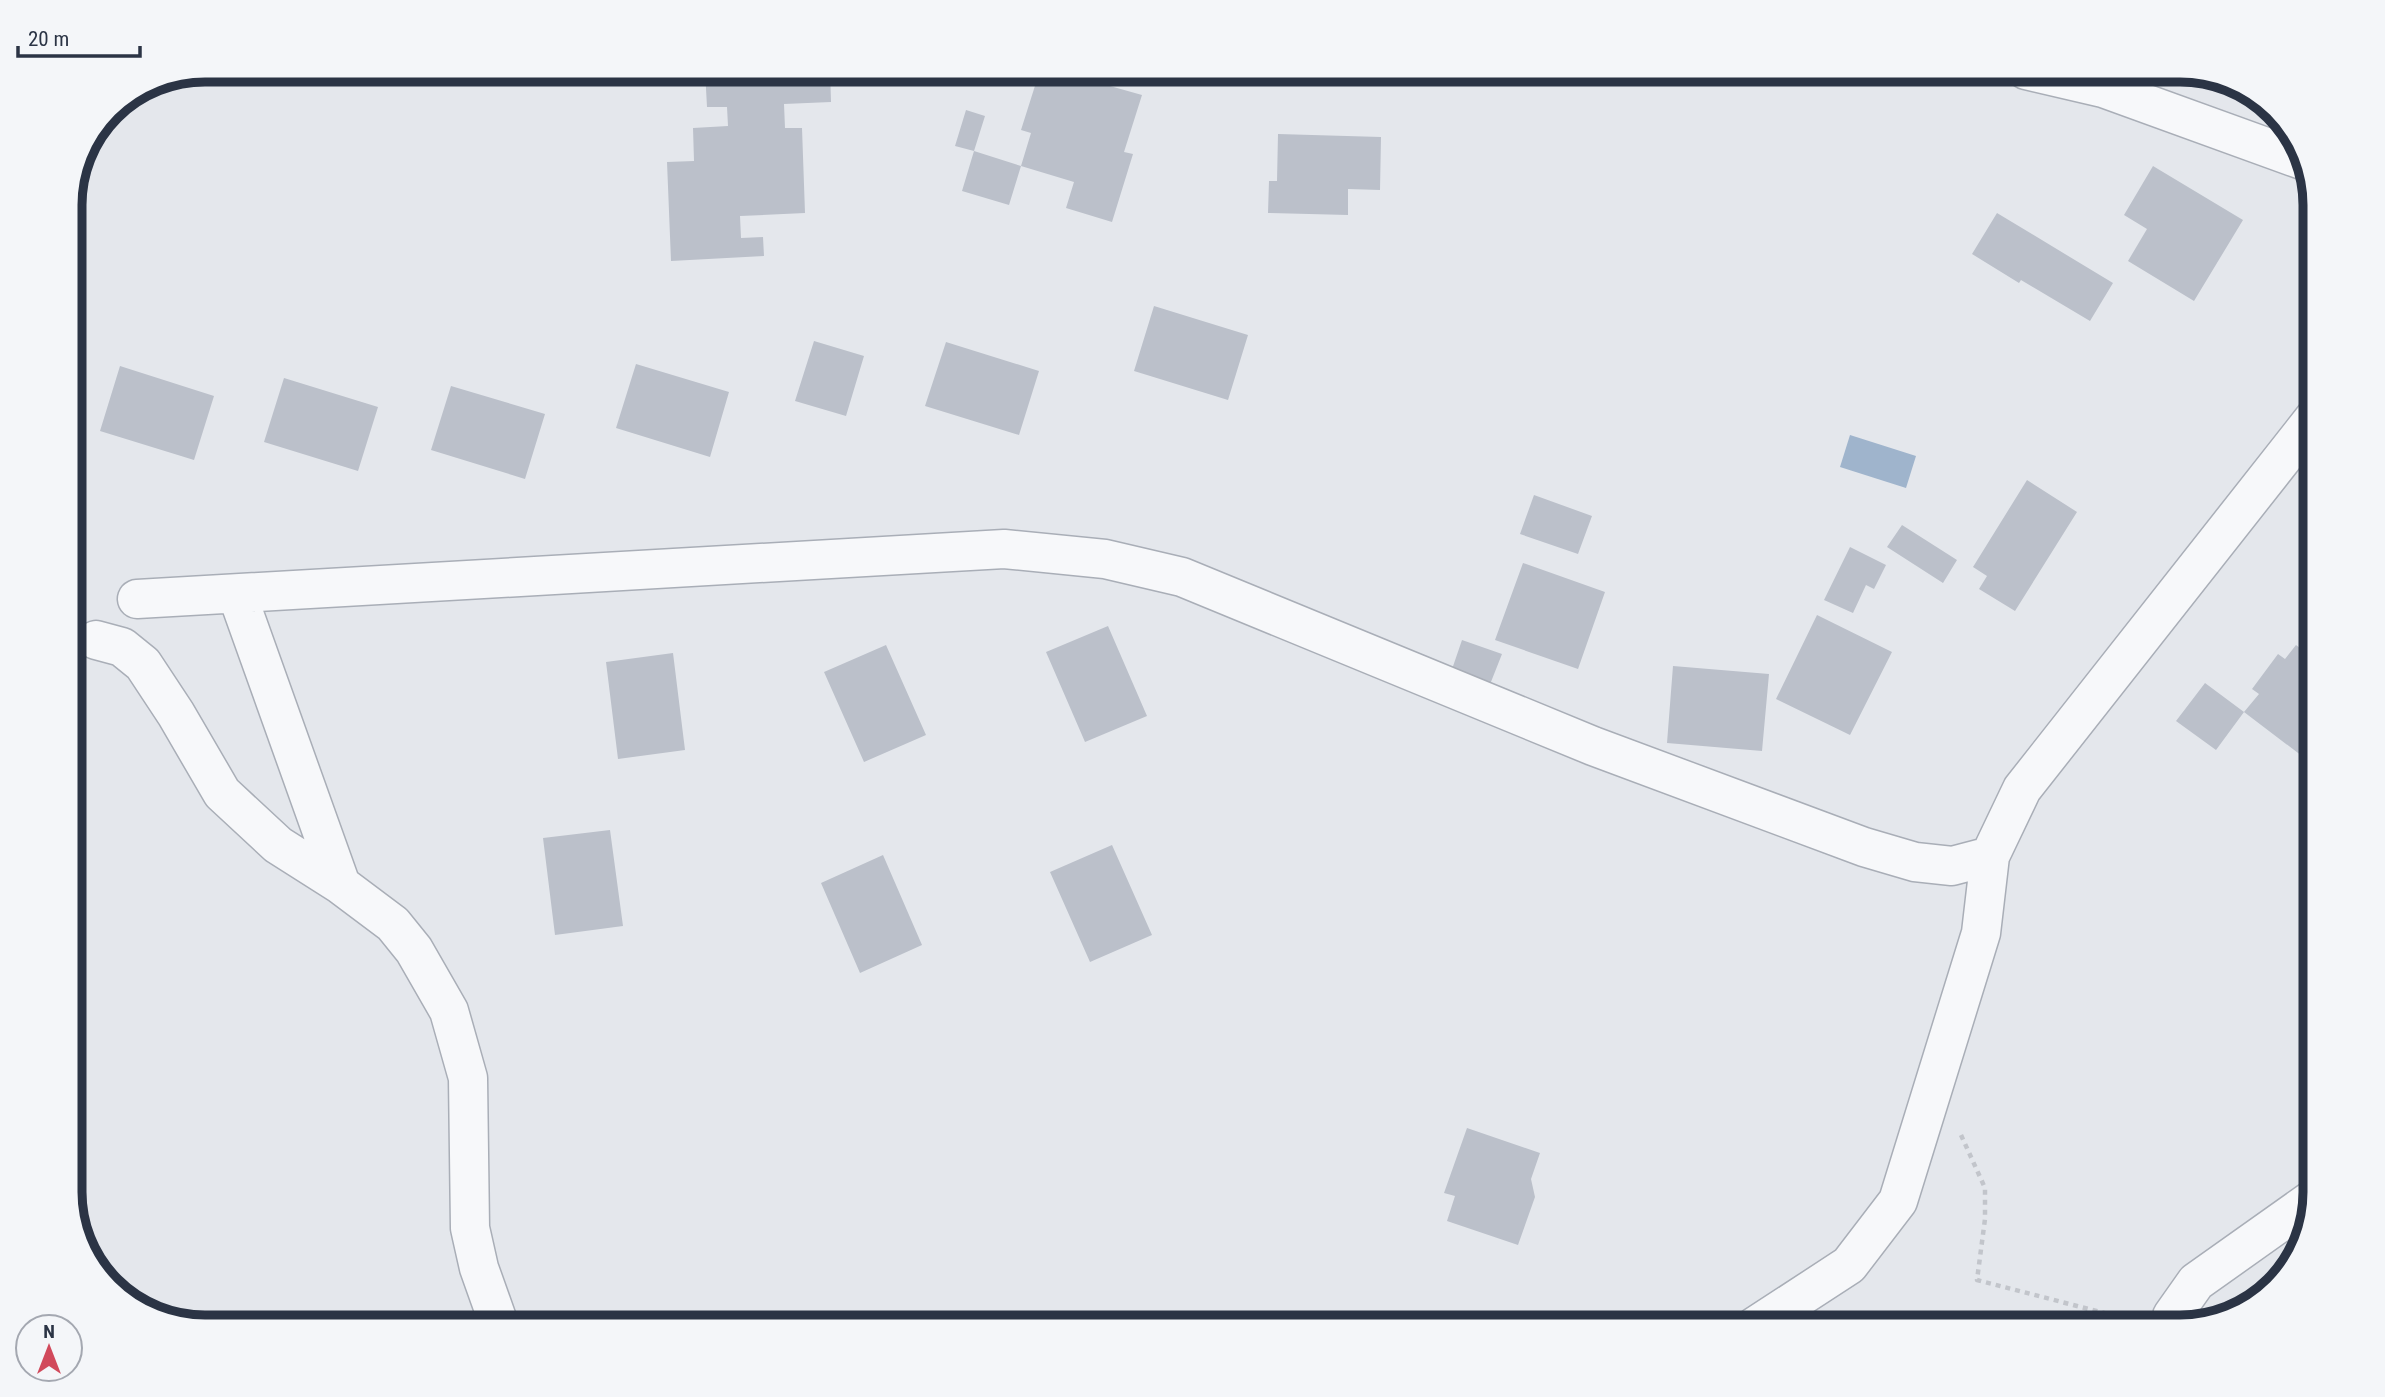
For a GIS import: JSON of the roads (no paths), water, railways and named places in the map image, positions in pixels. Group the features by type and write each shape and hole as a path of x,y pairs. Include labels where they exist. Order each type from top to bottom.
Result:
{"street":[{"path":"2078,82 2103,88 2292,156"},
{"path":"1772,1315 1849,1265 1898,1201 1981,933 1990,856 2022,789 2302,433"},
{"path":"137,599 1004,549 1105,559 1182,577 1593,746 1864,847 1915,862 1952,866 1990,856"},
{"path":"237,594 341,885"},
{"path":"96,640 122,647 143,664 222,793 278,845 341,885 393,924 414,950 449,1011 468,1078 470,1228 479,1268 496,1315"},
{"path":"2175,1315 2196,1282 2302,1207"}],"water":[{"path":"1850,435 1916,456 1906,488 1840,467"}]}
